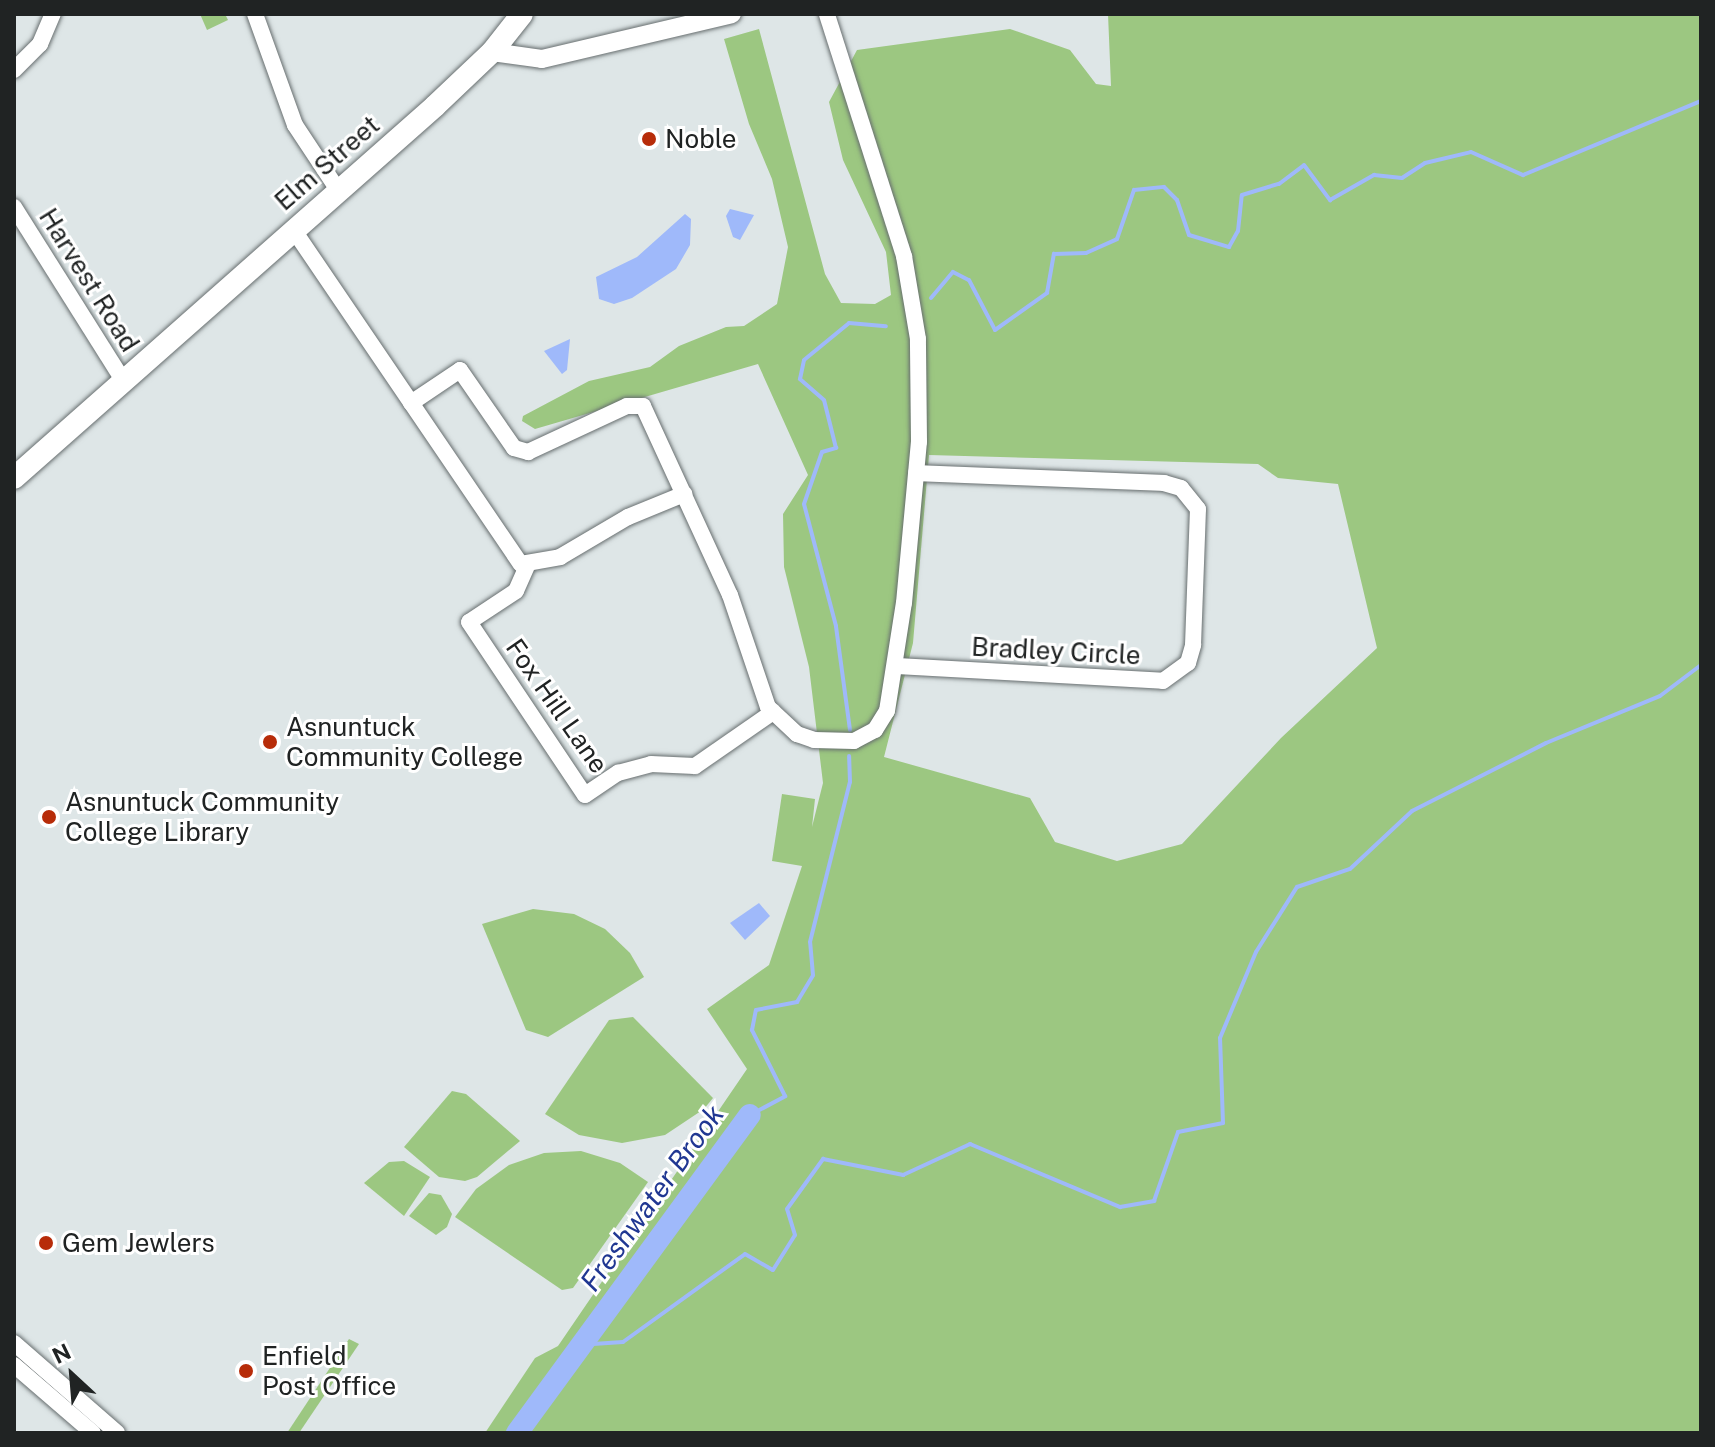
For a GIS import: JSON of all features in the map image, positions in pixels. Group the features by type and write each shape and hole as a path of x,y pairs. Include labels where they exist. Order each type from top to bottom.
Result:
{"main road":[{"name":"Elm Street","path":"17,470 123,380 492,52 522,14"}],"street":[{"path":"14,70 40,44 53,14"},
{"path":"255,14 295,125 338,190"},
{"path":"492,52 542,59 570,55 732,14"},
{"path":"411,403 460,370 514,448 528,452 627,406 643,406 730,595 759,689 773,712 797,734 834,744 854,741 882,723 897,666 916,473 918,339 904,256 827,14"},
{"name":"Harvest Road","path":"14,207 123,380"},
{"path":"293,229 513,559 527,566 560,557 628,517 684,494"},
{"name":"Bradley Circle","path":"897,666 1163,681 1188,663 1193,645 1198,509 1181,488 1164,483 916,473"},
{"name":"Fox Hill Lane","path":"527,566 516,591 469,622 585,795 618,773 651,764 695,766 773,712"},
{"path":"18,1358 93,1433"},
{"path":"18,1358 117,1433"}],"green space":[{"path":"200,14 225,14 228,20 207,30"},
{"path":"1108,14 1701,14 1701,1433 485,1433 535,1358 558,1346 747,1069 707,1009 769,965 802,866 772,861 782,794 815,799 812,827 823,783 809,667 784,567 783,514 808,475 758,364 535,429 522,421 523,416 589,381 650,367 679,346 726,327 744,326 777,304 788,247 772,179 749,124 724,39 759,29 825,274 841,303 875,304 891,295 886,252 843,160 829,102 857,50 1010,29 1070,50 1096,84 1111,86","holes":["929,455 1258,464 1278,478 1338,484 1377,648 1281,738 1182,844 1117,861 1055,842 1030,798 884,757 913,643"]},
{"path":"533,909 574,914 605,929 630,953 644,977 548,1037 526,1030 482,924"},
{"path":"633,1017 713,1098 704,1109 665,1135 622,1143 579,1135 545,1114 609,1020"},
{"path":"452,1091 466,1094 520,1141 477,1177 465,1181 439,1177 404,1147"},
{"path":"581,1151 620,1163 648,1182 573,1288 562,1290 455,1217 476,1189 509,1165 544,1153"},
{"path":"404,1161 430,1177 404,1216 364,1183 389,1162"},
{"path":"429,1193 441,1195 452,1214 447,1227 436,1235 409,1216"},
{"path":"349,1339 359,1344 299,1433 287,1433"}],"water":[{"path":"730,209 754,215 740,240 733,237 726,216"},
{"path":"685,214 691,219 690,245 676,269 632,298 614,304 599,299 596,277 637,257"},
{"path":"570,339 567,370 562,374 544,351"},
{"path":"759,903 770,916 745,940 730,923"}],"waterway":[{"name":"Freshwater Brook","path":"931,298 953,272 969,280 995,330 1047,293 1054,254 1086,253 1117,239 1134,190 1164,187 1177,200 1189,235 1229,247 1238,231 1242,195 1279,184 1304,165 1330,200 1374,175 1402,178 1425,163 1471,152 1523,175 1701,101"},
{"name":"Freshwater Brook","path":"850,730 836,626 804,504 822,452 836,448 824,400 800,379 804,360 849,323 886,326"},
{"path":"578,1345 623,1342 745,1254 773,1270 795,1235 787,1209 823,1159 903,1175 970,1144 1120,1207 1154,1201 1178,1132 1223,1123 1220,1038 1256,952 1297,887 1350,869 1412,811 1546,743 1660,696 1701,665"},
{"name":"Freshwater Brook","path":"750,1115 785,1096 752,1030 756,1010 797,1002 813,975 810,942 850,782 849,756"},
{"name":"Freshwater Brook","path":"517,1433 750,1115"}],"place":[{"name":"Noble","path":"649,139"},
{"name":"Asnuntuck Community College","path":"270,742"},
{"name":"Asnuntuck Community College Library","path":"49,817"},
{"name":"Gem Jewlers","path":"46,1243"},
{"name":"Enfield Post Office","path":"246,1371"}]}
